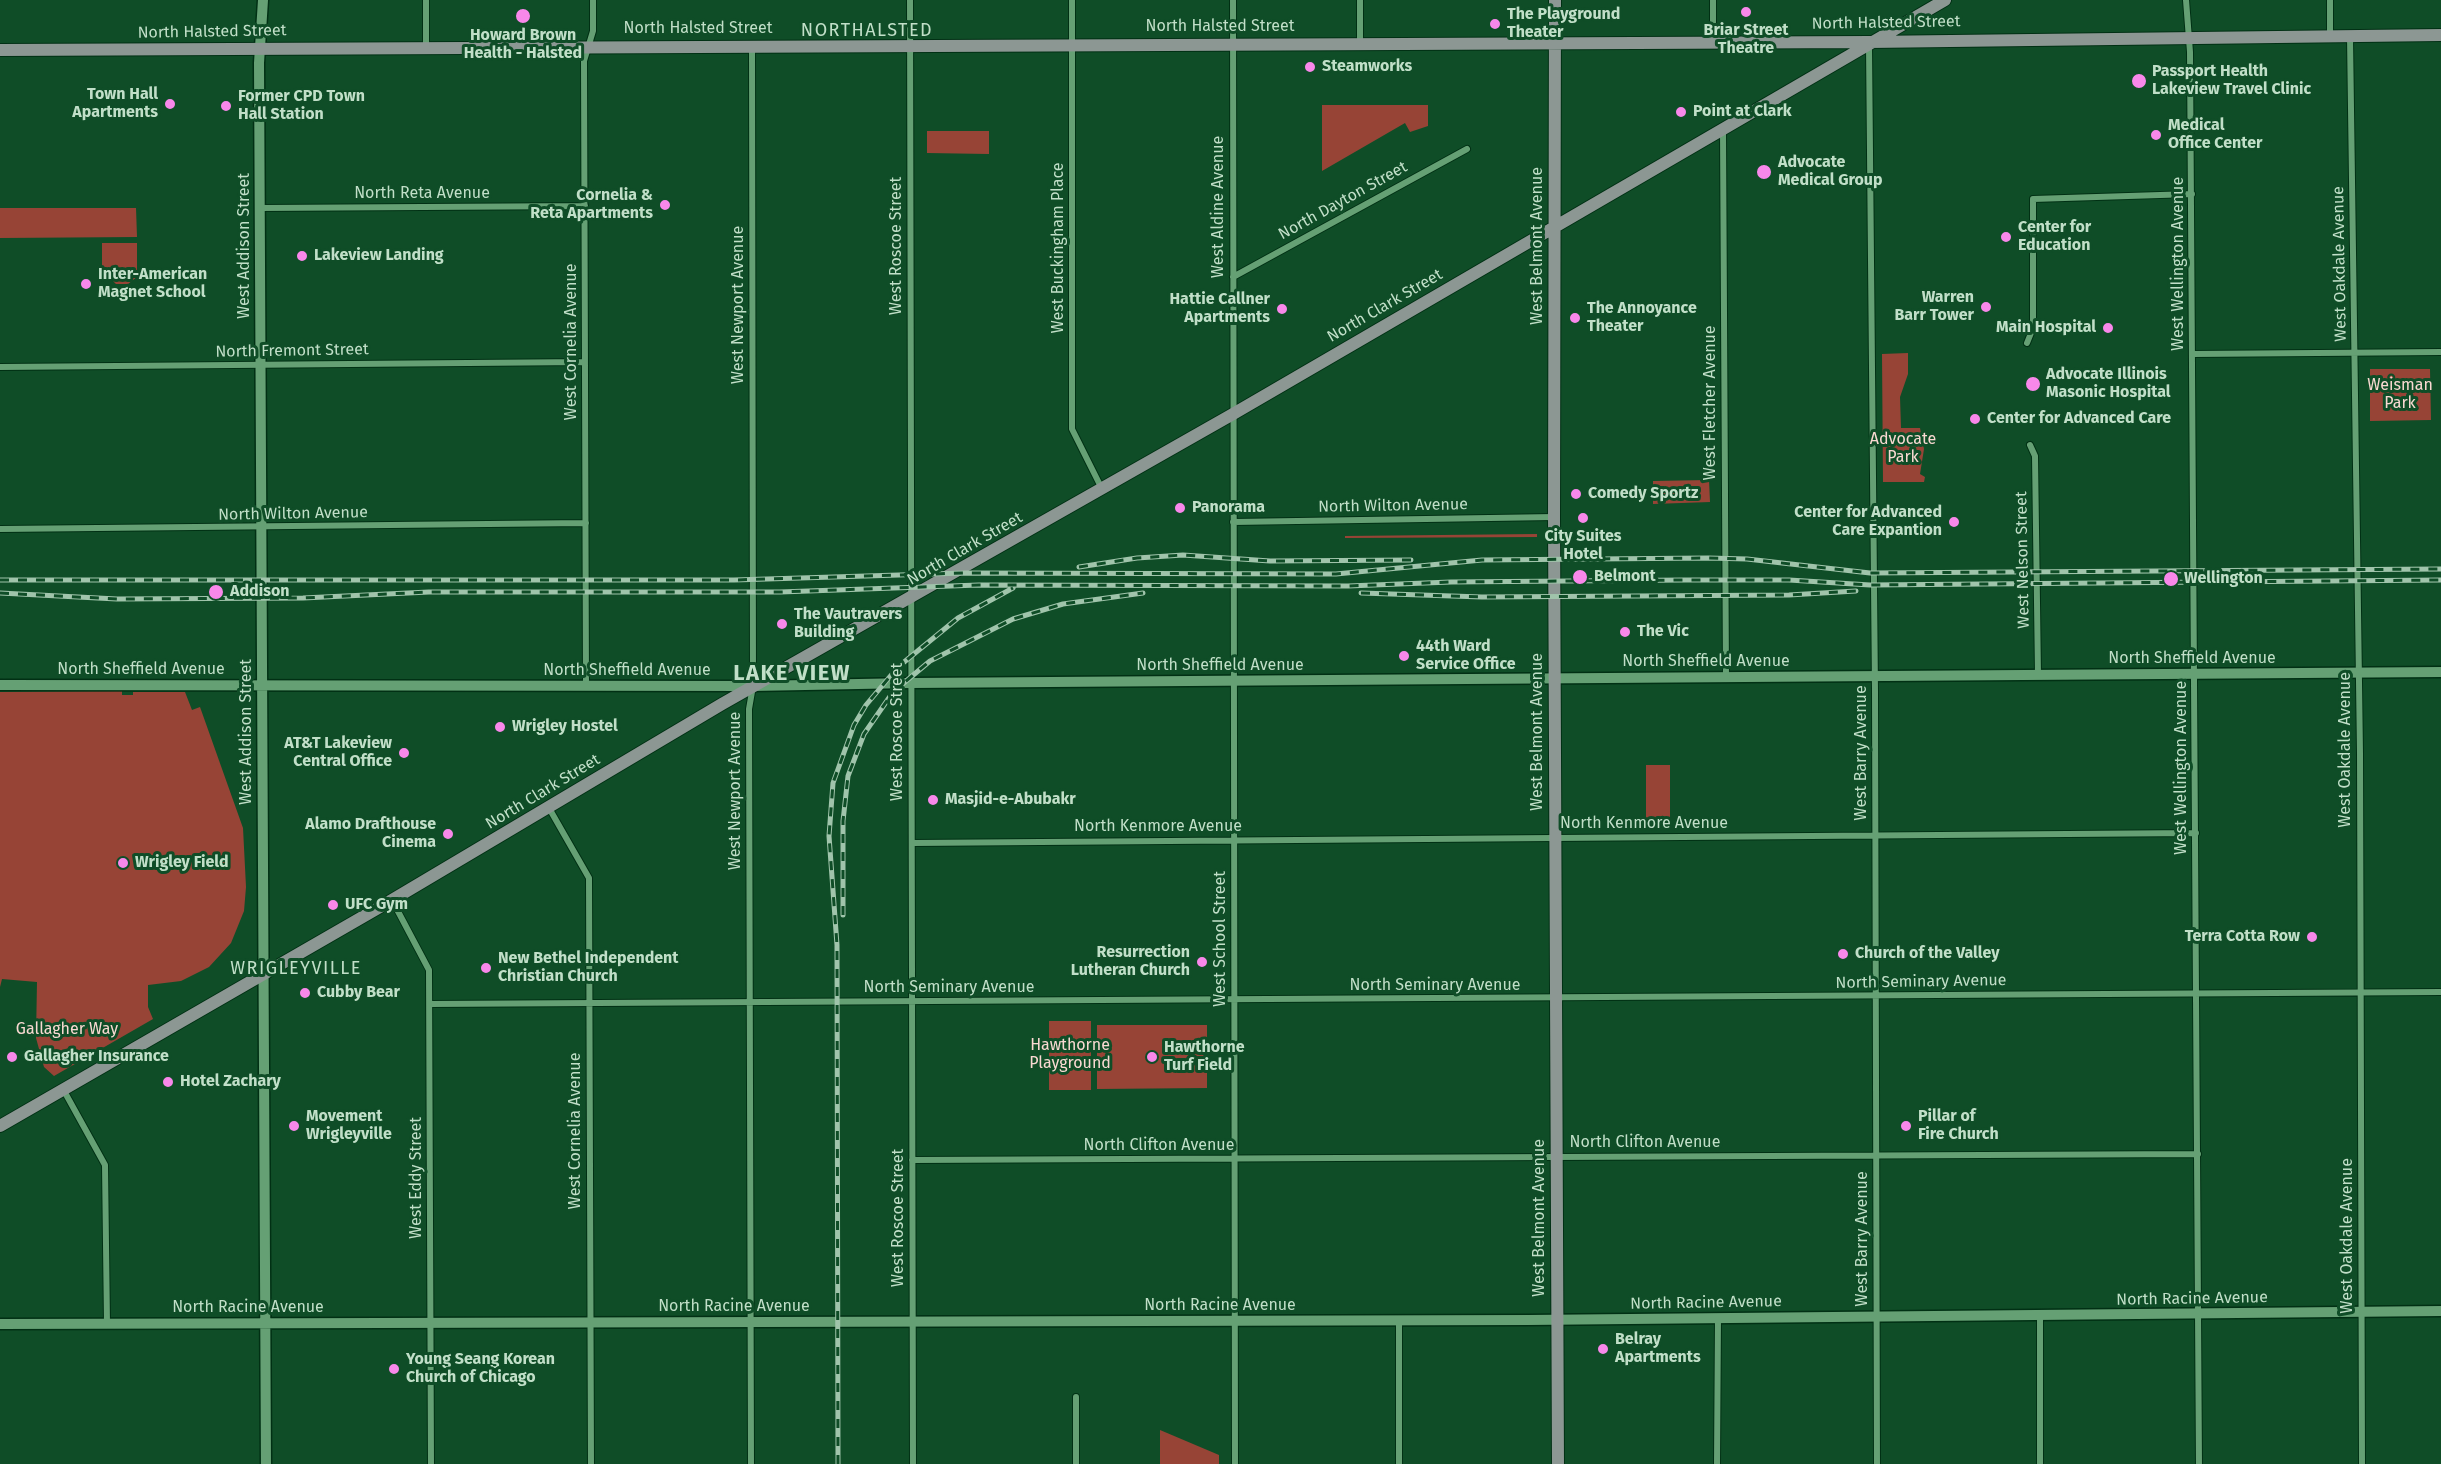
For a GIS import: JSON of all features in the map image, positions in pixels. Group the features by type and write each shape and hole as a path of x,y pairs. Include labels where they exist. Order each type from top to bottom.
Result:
{"main road":[{"name":"West Belmont Avenue","path":"1556,0 1554,678 1558,1464"},
{"name":"North Clark Street","path":"0,1126 392,900 753,686 911,599 1233,414 1724,129 1932,4 1945,0"},
{"name":"North Halsted Street","path":"0,50 1869,42 2441,34"}],"street":[{"name":"West Addison Street","path":"263,0 260,48 260,366 266,1464"},
{"path":"426,0 426,47"},
{"name":"West Cornelia Avenue","path":"586,686 584,61 593,31 593,0"},
{"name":"West Roscoe Street","path":"910,0 913,1464"},
{"name":"West Buckingham Place","path":"1072,0 1072,429 1102,489"},
{"name":"West Aldine Avenue","path":"1233,0 1233,414"},
{"path":"1360,0 1360,43"},
{"path":"1713,0 1713,41"},
{"name":"West Wellington Avenue","path":"2186,0 2192,194 2199,1464"},
{"path":"2330,0 2330,36"},
{"name":"West Oakdale Avenue","path":"2350,36 2359,673 2362,1464"},
{"name":"West Barry Avenue","path":"1869,42 1876,835 1877,1464"},
{"name":"West Newport Avenue","path":"751,1464 749,710 753,686 752,46"},
{"name":"West Fletcher Avenue","path":"1724,129 1726,677"},
{"name":"North Dayton Street","path":"1233,277 1467,150"},
{"path":"2027,343 2033,328 2033,199 2192,194"},
{"name":"North Reta Avenue","path":"260,208 585,206"},
{"path":"2193,354 2441,352"},
{"name":"North Fremont Street","path":"0,367 585,362"},
{"name":"West School Street","path":"1233,414 1235,1464"},
{"name":"West Nelson Street","path":"2030,445 2035,456 2038,675"},
{"name":"North Wilton Avenue","path":"1233,522 1554,517"},
{"name":"North Wilton Avenue","path":"0,529 586,523"},
{"name":"North Sheffield Avenue","path":"0,685 753,686 2441,672"},
{"name":"West Cornelia Avenue","path":"549,808 589,878 591,1464"},
{"name":"North Kenmore Avenue","path":"912,843 2196,833"},
{"name":"West Eddy Street","path":"392,900 429,970 431,1464"},
{"name":"North Seminary Avenue","path":"429,1004 2441,992"},
{"path":"63,1089 105,1165 107,1323"},
{"name":"North Clifton Avenue","path":"912,1160 2198,1154"},
{"name":"North Racine Avenue","path":"0,1324 1557,1320 2441,1311"},
{"path":"2040,1315 2040,1464"},
{"path":"1717,1464 1718,1318"},
{"path":"1399,1320 1399,1464"},
{"path":"1076,1397 1076,1464"}],"green space":[{"path":"1322,105 1428,105 1428,126 1410,132 1405,123 1322,171"},
{"path":"927,131 989,131 989,154 927,153"},
{"path":"0,208 136,208 137,237 0,238"},
{"path":"102,243 137,243 137,277 128,284 116,284 102,270"},
{"name":"Advocate Park","path":"1908,353 1908,374 1900,397 1901,428 1920,428 1924,449 1920,474 1925,477 1924,482 1883,482 1882,354"},
{"name":"Weisman Park","path":"2370,369 2430,369 2431,420 2370,421"},
{"path":"1709,480 1710,502 1653,504 1653,481"},
{"path":"1537,534 1537,537 1345,538 1345,536"},
{"name":"Wrigley Field","path":"122,691 122,695 133,695 133,692 185,692 192,710 200,707 243,828 246,887 244,911 231,943 209,967 181,981 148,985 148,1007 153,1019 54,1076 44,1067 36,1038 37,982 2,979 0,987 0,692"},
{"path":"1646,765 1670,765 1670,823 1646,823"},
{"name":"Hawthorne Playground","path":"1049,1021 1091,1021 1091,1090 1049,1090"},
{"name":"Hawthorne Turf Field","path":"1097,1025 1207,1025 1207,1088 1097,1089"},
{"path":"1160,1430 1219,1455 1219,1464 1160,1464"}],"railway":[{"path":"1079,567 1137,558 1183,555 1270,561 1411,560"},
{"path":"0,580 734,580 965,573 1336,574 1482,560 1708,558 1747,559 1870,573 2441,569"},
{"path":"0,593 117,599 303,598 429,592 780,592 979,585 1348,586 1451,582 1685,580 1789,580 1870,585 2441,580"},
{"path":"838,1464 837,945 829,836 833,783 854,725 866,705 898,667 958,618 1013,588"},
{"path":"1361,593 1482,597 1789,595 1856,591"},
{"path":"843,915 843,821 848,776 864,734 893,692 930,661 1013,619 1063,604 1143,593"}],"place":[{"name":"Briar Street Theatre","path":"1746,12"},
{"name":"Howard Brown Health - Halsted","path":"523,16"},
{"name":"The Playground Theater","path":"1495,24"},
{"name":"Steamworks","path":"1310,67"},
{"name":"Passport Health Lakeview Travel Clinic","path":"2139,81"},
{"name":"Town Hall Apartments","path":"170,104"},
{"name":"Former CPD Town Hall Station","path":"226,106"},
{"name":"Point at Clark","path":"1681,112"},
{"name":"Medical Office Center","path":"2156,135"},
{"name":"Advocate Medical Group","path":"1764,172"},
{"name":"Cornelia & Reta Apartments","path":"665,205"},
{"name":"Center for Education","path":"2006,237"},
{"name":"Lakeview Landing","path":"302,256"},
{"name":"Inter-American Magnet School","path":"86,284"},
{"name":"Warren Barr Tower","path":"1986,307"},
{"name":"Hattie Callner Apartments","path":"1282,309"},
{"name":"The Annoyance Theater","path":"1575,318"},
{"name":"Main Hospital","path":"2108,328"},
{"name":"Advocate Illinois Masonic Hospital","path":"2033,384"},
{"name":"Center for Advanced Care","path":"1975,419"},
{"name":"Comedy Sportz","path":"1576,494"},
{"name":"Panorama","path":"1180,508"},
{"name":"City Suites Hotel","path":"1583,518"},
{"name":"Center for Advanced Care Expantion","path":"1954,522"},
{"name":"Belmont","path":"1580,577"},
{"name":"Wellington","path":"2171,579"},
{"name":"Addison","path":"216,592"},
{"name":"The Vautravers Building","path":"782,624"},
{"name":"The Vic","path":"1625,632"},
{"name":"44th Ward Service Office","path":"1404,656"},
{"name":"Wrigley Hostel","path":"500,727"},
{"name":"AT&T Lakeview Central Office","path":"404,753"},
{"name":"Masjid-e-Abubakr","path":"933,800"},
{"name":"Alamo Drafthouse Cinema","path":"448,834"},
{"name":"Wrigley Field","path":"123,863"},
{"name":"UFC Gym","path":"333,905"},
{"name":"Terra Cotta Row","path":"2312,937"},
{"name":"Church of the Valley","path":"1843,954"},
{"name":"Resurrection Lutheran Church","path":"1202,962"},
{"name":"New Bethel Independent Christian Church","path":"486,968"},
{"name":"Cubby Bear","path":"305,993"},
{"name":"Gallagher Insurance","path":"12,1057"},
{"name":"Hawthorne Turf Field","path":"1152,1057"},
{"name":"Hotel Zachary","path":"168,1082"},
{"name":"Movement Wrigleyville","path":"294,1126"},
{"name":"Pillar of Fire Church","path":"1906,1126"},
{"name":"Belray Apartments","path":"1603,1349"},
{"name":"Young Seang Korean Church of Chicago","path":"394,1369"}],"district":[{"name":"NORTHALSTED","path":"867,31"},
{"name":"LAKE VIEW","path":"792,674"},
{"name":"WRIGLEYVILLE","path":"296,969"}],"park label":[{"name":"Gallagher Way","path":"67,1030"}]}
